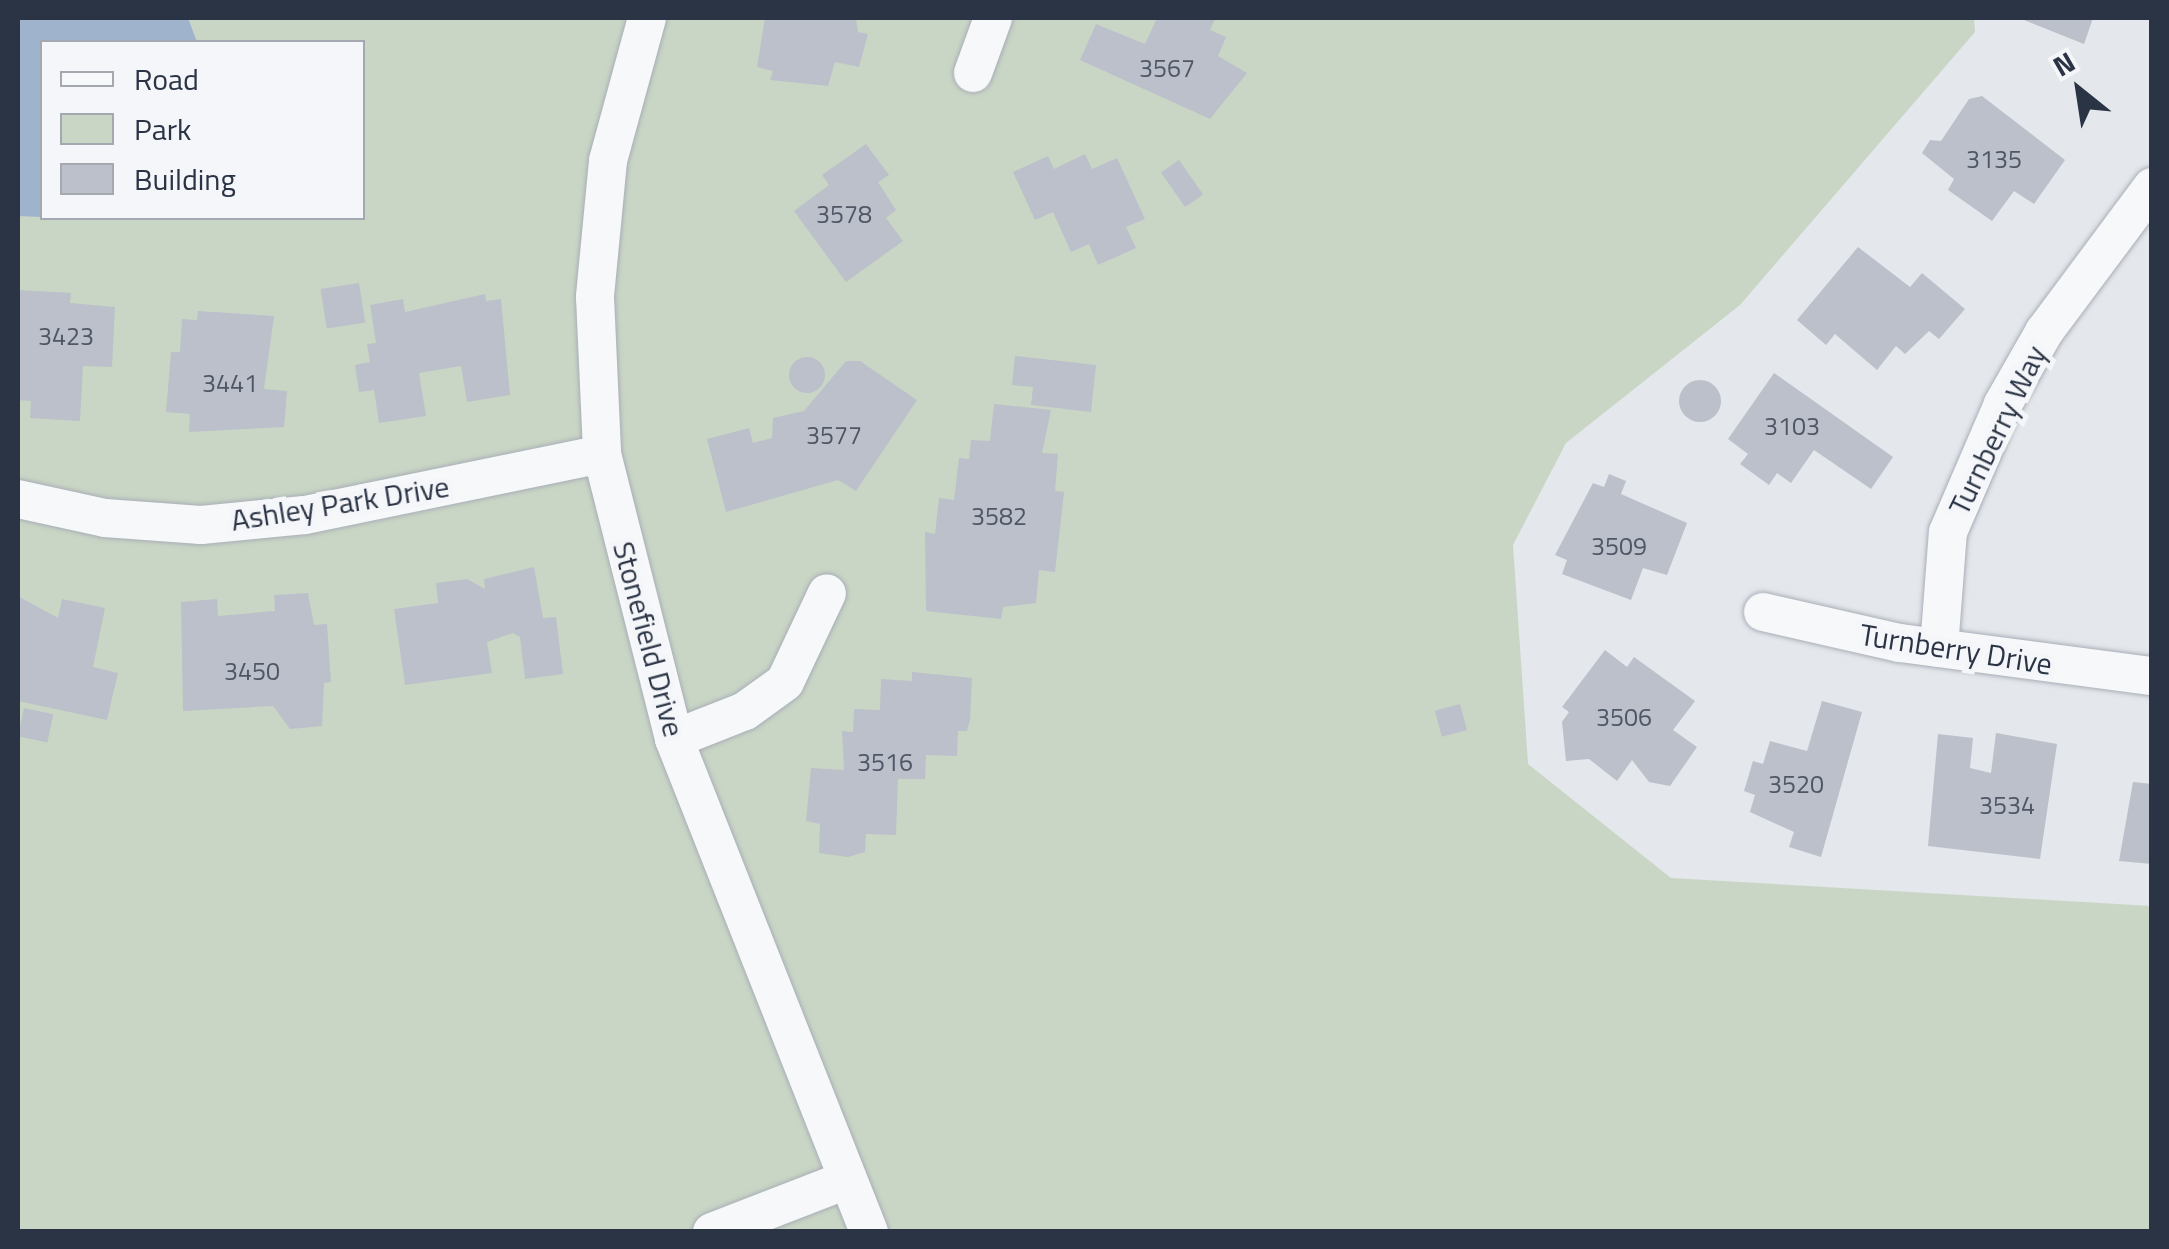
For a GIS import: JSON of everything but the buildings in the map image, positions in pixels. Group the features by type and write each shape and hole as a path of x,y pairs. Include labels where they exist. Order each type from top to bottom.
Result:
{"street":[{"name":"Stonefield Drive","path":"647,18 608,162 595,298 602,454 674,739 869,1232"},
{"path":"973,74 993,18"},
{"name":"Turnberry Way","path":"1938,648 1948,532 2003,404 2044,332 2152,188"},
{"name":"Ashley Park Drive","path":"18,500 105,518 202,525 304,515 602,454"},
{"path":"674,739 745,711 785,682 826,593"},
{"name":"Turnberry Drive","path":"1763,612 1938,648 2152,676"},
{"path":"712,1232 846,1180"}],"green space":[{"path":"18,18 1974,18 1975,32 1740,305 1566,443 1513,545 1528,764 1671,878 2151,906 2151,1231 18,1231"}],"water":[{"path":"18,18 188,18 196,40 40,40 40,217 18,216"}]}
